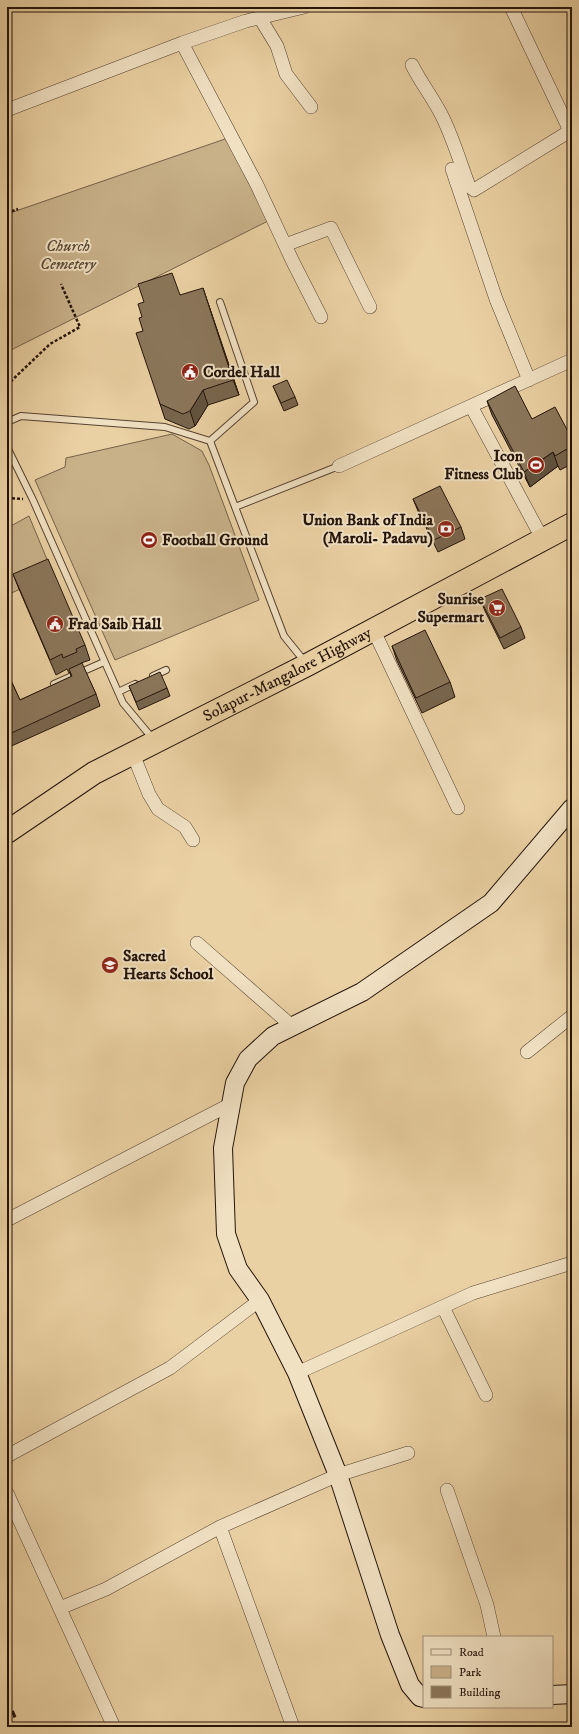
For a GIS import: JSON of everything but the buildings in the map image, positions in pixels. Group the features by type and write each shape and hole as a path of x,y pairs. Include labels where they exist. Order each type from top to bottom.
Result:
{"highway":[{"name":"Solapur-Mangalore Highway","path":"7,832 94,773 307,665 572,524"}],"street":[{"path":"7,110 182,43 260,18 304,7"},
{"path":"412,65 451,135 469,186 474,190 571,133 511,7"},
{"path":"260,18 276,46 286,74 311,108"},
{"path":"182,43 257,185 321,317"},
{"path":"452,169 496,299 529,380"},
{"path":"285,245 331,228 370,307"},
{"path":"339,466 572,360"},
{"path":"471,406 543,540"},
{"path":"373,629 458,808"},
{"path":"133,754 149,794 158,809 186,827 192,840"},
{"path":"423,1698 420,1697 410,1685 390,1635 338,1475 297,1373 260,1300 238,1269 226,1234 222,1148 235,1083 248,1059 273,1036 362,992 491,903 572,808"},
{"path":"197,943 292,1027"},
{"path":"527,1052 572,1016"},
{"path":"7,1220 231,1104"},
{"path":"297,1373 473,1293 572,1263"},
{"path":"7,1456 170,1368 260,1300"},
{"path":"443,1307 486,1395"},
{"path":"60,1608 106,1588 220,1527 338,1475 408,1453"},
{"path":"447,1490 487,1605 494,1636"},
{"path":"7,1493 114,1727"},
{"path":"220,1527 293,1727"},
{"path":"553,1695 572,1694"}],"lane":[{"path":"210,441 254,402 220,302"},
{"path":"7,422 21,416 165,427 210,441"},
{"path":"210,441 284,636 307,665"},
{"path":"7,447 33,500 123,703 155,742"},
{"path":"235,507 339,466"},
{"path":"54,684 104,662"},
{"path":"145,680 166,670"},
{"path":"118,692 138,683"}],"path":[{"path":"7,213 18,209"},
{"path":"7,384 50,344 80,328 61,284"},
{"path":"7,498 33,500"}],"green space":[{"name":"Church Cemetery","path":"228,138 268,221 7,352 7,214"},
{"name":"Football Ground","path":"172,434 202,451 209,465 259,600 115,660 35,480 65,467 66,458"},
{"path":"29,516 53,574 7,595 7,528"}],"railway":[{"path":"7,1698 19,1727"}],"place":[{"name":"Cordel Hall","path":"190,372"},
{"name":"Icon Fitness Club","path":"536,465"},
{"name":"Union Bank of India (Maroli- Padavu)","path":"446,529"},
{"name":"Football Ground","path":"149,540"},
{"name":"Sunrise Supermart","path":"497,608"},
{"name":"Frad Saib Hall","path":"55,624"},
{"name":"Sacred Hearts School","path":"110,965"}]}
